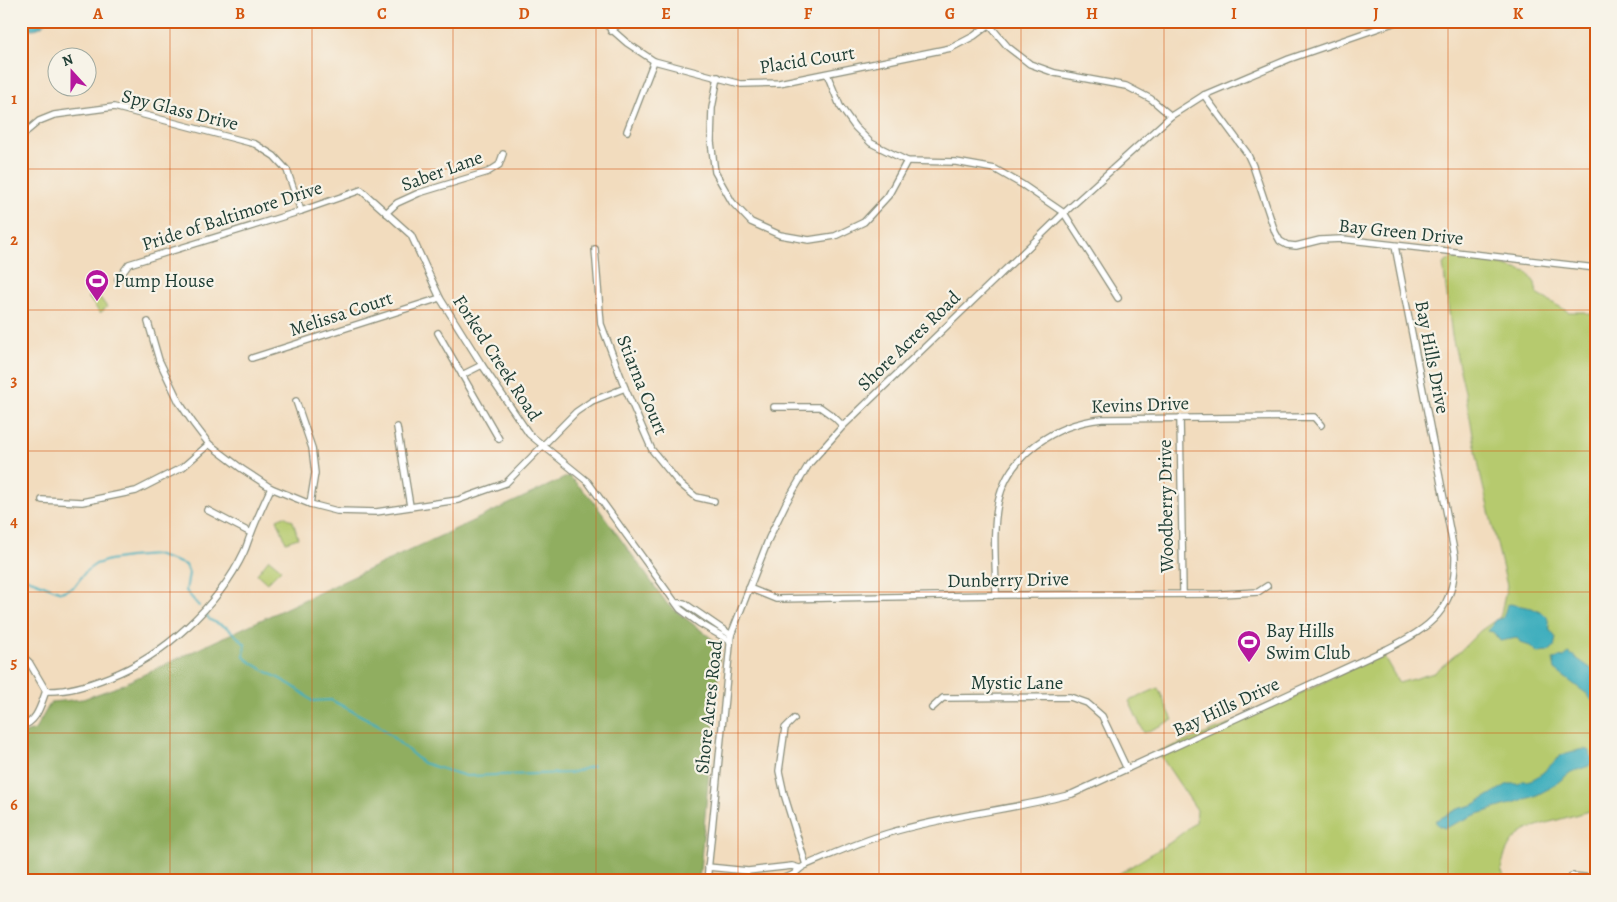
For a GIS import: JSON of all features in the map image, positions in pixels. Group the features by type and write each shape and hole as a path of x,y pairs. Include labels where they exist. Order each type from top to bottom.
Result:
{"street":[{"name":"Placid Court","path":"602,21 612,31 654,62 741,84 779,83 952,48 974,36 989,22"},
{"path":"612,31 622,21"},
{"name":"Shore Acres Road","path":"707,879 730,638 769,538 809,464 843,426 1064,213 1171,116 1204,95 1289,59 1382,24 1399,21"},
{"path":"989,22 1008,47 1030,64 1055,73 1126,86 1151,99 1171,116"},
{"path":"627,131 654,62"},
{"path":"827,74 840,106 855,128 870,143 906,161 956,162 995,169 1023,185 1064,213 1118,298"},
{"path":"718,77 712,108 711,142 715,172 732,202 750,222 780,235 809,240 834,236 864,222 888,196 906,161"},
{"name":"Bay Green Drive","path":"1204,95 1247,154 1253,166 1275,232 1280,241 1287,245 1296,246 1320,240 1342,239 1596,268"},
{"name":"Spy Glass Drive","path":"21,139 39,121 54,115 114,107 255,144 274,156 287,170 301,211"},
{"name":"Saber Lane","path":"386,213 397,203 419,193 488,172 499,165 503,154"},
{"name":"Pride of Baltimore Drive","path":"118,280 129,264 301,211 361,190"},
{"name":"Forked Creek Road","path":"361,190 411,235 440,298 482,365 529,434 588,482 680,609 699,623 730,638"},
{"name":"Bay Hills Drive","path":"707,879 754,881 776,879 793,875 799,868 887,833 948,819 1044,802 1072,794 1413,636 1428,626 1445,606 1453,584 1455,556 1395,246"},
{"name":"Stiarna Court","path":"594,249 601,324 652,450 684,488 696,497 714,502"},
{"name":"Melissa Court","path":"252,358 440,298"},
{"path":"148,322 156,352 175,395 193,424 210,444 242,469 271,488 310,504 337,511 376,512 458,500 506,483 576,412 592,401 626,388"},
{"path":"438,333 499,439"},
{"path":"462,376 482,365"},
{"path":"296,401 312,448 315,473 310,504"},
{"path":"774,407 820,408 834,417 843,426"},
{"name":"Kevins Drive","path":"996,595 995,539 998,503 1009,476 1019,461 1032,448 1055,432 1084,421 1102,419 1314,417 1321,425"},
{"name":"Woodberry Drive","path":"1180,418 1183,593"},
{"path":"396,427 410,506"},
{"path":"42,500 82,502 136,491 183,467 210,444"},
{"path":"46,691 60,692 90,684 120,672 157,652 192,624 226,582 244,552 271,488"},
{"path":"207,510 251,533"},
{"name":"Dunberry Drive","path":"749,588 776,600 1258,592 1267,586"},
{"path":"21,656 29,662 46,691"},
{"path":"21,726 28,724 36,714 46,691"},
{"name":"Mystic Lane","path":"932,708 943,698 1070,697 1087,703 1102,716 1127,769"},
{"path":"794,719 785,728 779,771 784,794 806,865"},
{"name":"Bay Hills Drive","path":"708,867 748,871 792,866 799,868"},
{"path":"1572,876 1596,878"}],"green space":[{"path":"1452,258 1484,260 1527,272 1535,283 1537,294 1569,312 1584,312 1596,316 1596,470 1589,497 1596,529 1596,809 1533,827 1518,836 1507,849 1501,870 1507,881 1107,881 1171,842 1196,822 1197,810 1158,752 1239,721 1312,688 1382,653 1399,683 1434,673 1480,631 1500,617 1507,586 1482,482 1452,336 1443,264"},
{"name":"Pump House","path":"95,291 107,307 100,313 88,297"},
{"path":"569,476 591,498 668,605 715,641 720,651 699,881 21,881 21,734 35,730 51,702 83,699 117,687"},
{"path":"284,516 293,521 298,538 286,542 277,519"},
{"path":"269,559 281,569 267,583 257,574"},
{"path":"1158,688 1173,720 1144,733 1129,701"}],"water":[{"path":"21,21 47,21 38,28 28,29 21,26"},
{"path":"1507,605 1532,608 1547,616 1550,630 1556,638 1554,647 1548,652 1538,653 1530,646 1521,643 1517,638 1500,641 1493,632 1488,631 1496,620 1503,618"},
{"path":"1569,653 1596,672 1596,706 1587,694 1555,670 1553,659 1564,657"},
{"path":"1584,749 1590,751 1592,760 1589,766 1571,772 1552,787 1535,796 1475,815 1445,828 1439,826 1435,821 1458,809 1473,805 1508,784 1519,784 1522,781 1533,779 1563,754"}],"waterway":[{"path":"21,576 61,592 74,587 86,571 96,564 109,560 156,555 186,565 189,573 186,591 199,606"},
{"path":"206,615 210,620 228,628 245,644 244,657 252,663 296,688 312,701 331,700 377,724 423,763 466,776 570,773 593,766"}],"place":[{"name":"Pump House","path":"97,302"},
{"name":"Bay Hills Swim Club","path":"1249,663"}]}
